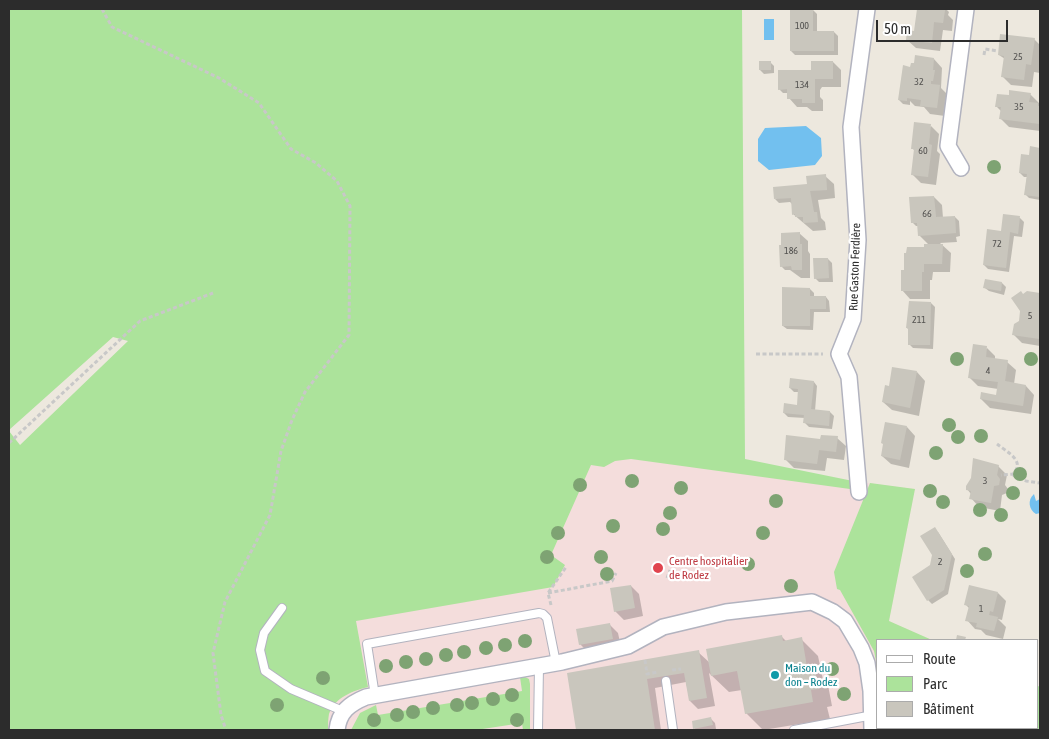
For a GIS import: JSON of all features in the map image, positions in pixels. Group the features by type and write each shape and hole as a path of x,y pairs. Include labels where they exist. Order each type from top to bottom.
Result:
{"street":[{"name":"Rue Gaston Ferdière","path":"839,354 853,319 858,240 851,128 868,9"},
{"path":"961,168 948,146 966,9"},
{"path":"839,354 849,377 859,492"},
{"path":"338,730 338,720 343,711 352,703 366,697 556,663 628,646 663,627 707,616 812,602 834,612 844,622 861,648 867,664 873,723"}],"lane":[{"path":"282,608 264,633 260,650 265,671 291,689 343,711"},
{"path":"374,696 366,644 395,638 539,613 547,618 556,663"},
{"path":"538,730 539,666"},
{"path":"666,681 673,730"},
{"path":"794,730 873,723"}],"path":[{"path":"102,9 112,27 219,78 259,103 291,149 316,163 337,181 350,206 349,335 305,392 281,451 270,515 225,602 214,653 221,715 226,730"},
{"path":"984,55 985,49 998,51"},
{"path":"9,444 140,321 214,293"},
{"path":"756,354 839,354"},
{"path":"997,444 1016,460 1018,467 1012,474"},
{"path":"1001,475 1012,474 1026,481 1040,483"},
{"path":"667,578 670,570"},
{"path":"548,592 612,581 616,573"}],"shaded area":[{"name":"Centre hospitalier de Rodez","path":"353,393 853,481 915,489 889,621 930,639 876,639 876,729 935,730 245,730"}],"green space":[{"path":"9,9 742,9 745,459 853,481 850,489 631,459 615,461 604,467 591,465 551,555 565,565 553,587 356,621 368,687 351,693 336,703 329,714 328,730 9,730 9,431 20,445 128,341 113,337 9,430"},
{"path":"870,483 915,489 889,621 930,639 876,639 876,661 874,651 840,590 837,589 834,572"},
{"path":"523,676 529,679 530,684 530,730 523,730 522,723 476,730 351,730 360,713 376,705 378,715 522,691 520,677"},
{"path":"1040,687 1040,730 883,730 1039,729"}],"water":[{"path":"764,19 774,19 774,40 764,40"},
{"path":"806,126 821,138 822,156 815,165 769,170 758,161 758,139 765,128"},
{"path":"1034,494 1036,501 1040,499 1040,513 1036,514 1030,505 1030,499"}],"building":[{"path":"790,9 813,9 813,31 834,31 834,51 790,51"},
{"path":"917,9 945,10 943,23 934,22 932,43 906,40 907,30 914,31"},
{"path":"1000,34 1035,38 1031,65 1026,64 1024,80 1001,77 1004,56 998,55"},
{"path":"915,55 934,58 933,70 935,70 931,84 940,85 937,108 920,106 921,100 907,98 907,101 898,100 903,65 910,67 911,63 914,63"},
{"path":"759,61 771,61 771,70 759,70"},
{"path":"811,61 833,61 833,79 815,79 815,103 802,103 802,99 787,99 787,89 778,90 778,70 811,70"},
{"path":"1009,90 1031,93 1029,102 1038,103 1038,106 1040,106 1040,124 999,119 1001,107 995,107 997,94 1009,95"},
{"path":"914,122 931,124 929,144 932,145 928,177 911,175 914,149 911,149"},
{"path":"1030,146 1040,148 1040,197 1024,195 1027,174 1019,173 1021,154 1029,155"},
{"path":"826,174 827,190 810,191 814,212 817,212 818,222 803,223 803,217 795,217 795,214 792,215 791,198 774,199 773,187 807,184 806,176"},
{"path":"934,196 936,217 955,216 956,233 918,236 917,223 911,223 909,197"},
{"path":"1003,214 1020,216 1018,234 1010,232 1006,268 983,265 987,229 1001,231"},
{"path":"800,232 802,270 792,270 791,266 780,267 779,245 781,245 781,233"},
{"path":"924,244 943,244 942,264 924,264 922,291 901,291 901,270 904,270 904,253 906,253 907,247 924,247"},
{"path":"813,258 828,258 829,278 814,279"},
{"path":"985,279 1002,282 1001,291 983,288"},
{"path":"782,287 810,288 810,296 826,296 826,309 810,309 810,326 782,326"},
{"path":"1021,291 1023,294 1027,291 1040,293 1040,339 1012,335 1014,324 1019,321 1020,311 1011,298"},
{"path":"909,301 931,302 930,345 908,345 908,328 906,328"},
{"path":"973,344 987,346 986,357 1008,360 1005,381 1026,385 1023,406 980,399 981,392 996,395 998,382 968,378"},
{"path":"892,367 917,371 910,408 882,402 885,385 889,386"},
{"path":"790,378 814,381 811,409 830,411 829,426 803,423 804,415 783,413 784,403 797,405 798,389 789,388"},
{"path":"885,422 907,426 900,460 881,456 883,444 881,443"},
{"path":"786,435 820,439 821,435 838,436 836,452 819,450 817,464 784,460"},
{"path":"973,458 999,465 997,475 1000,479 999,485 994,486 991,503 969,499 971,491 966,490 966,486 971,478"},
{"path":"935,527 952,554 944,590 927,601 912,577 930,565 932,555 920,536"},
{"path":"631,585 635,608 614,612 610,588"},
{"path":"969,585 998,592 993,612 990,611 989,615 998,617 994,631 976,627 977,623 965,621 969,606 964,605"},
{"path":"610,623 613,639 579,645 576,629"},
{"name":"Maison du don – Rodez","path":"782,635 783,641 802,637 807,667 814,666 819,689 811,690 813,702 745,714 737,671 711,676 706,649"},
{"path":"957,635 966,637 965,639 956,639"},
{"path":"699,650 707,698 689,701 684,673 647,679 655,730 576,730 567,673"},
{"path":"711,717 713,725 693,729 692,721"}],"place":[{"name":"Centre hospitalier de Rodez","path":"658,568"},
{"name":"Maison du don – Rodez","path":"775,675"}]}
